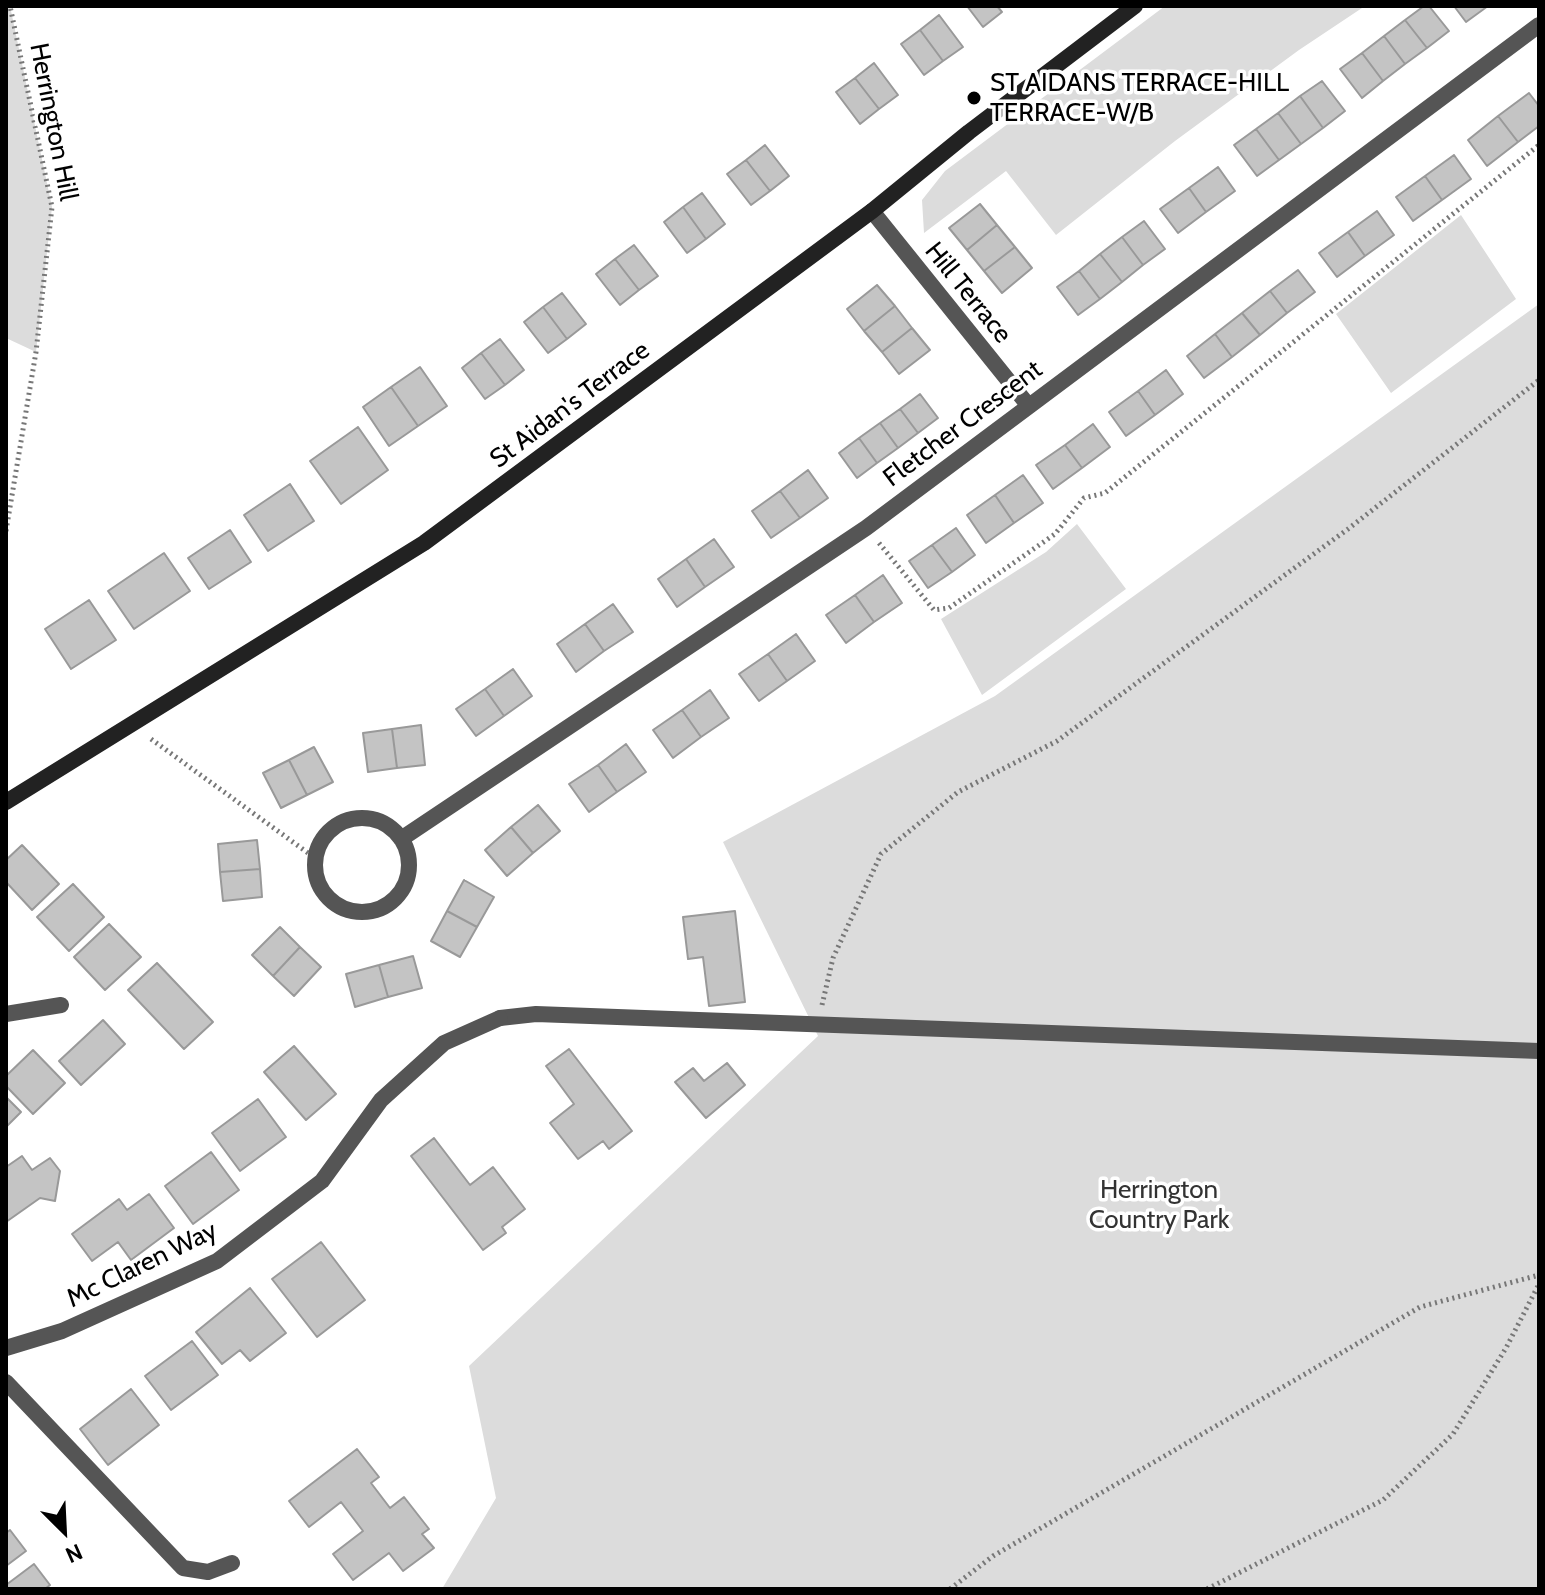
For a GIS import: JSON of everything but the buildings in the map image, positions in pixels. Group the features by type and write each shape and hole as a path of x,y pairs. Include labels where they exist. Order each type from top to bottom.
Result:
{"main road":[{"name":"St Aidan's Terrace","path":"6,802 424,543 872,211 969,132 1135,6"}],"street":[{"name":"Fletcher Crescent","path":"401,839 866,528 1539,25"},
{"name":"Hill Terrace","path":"872,211 1028,405"},
{"path":"359,818 375,820 390,827 401,839 409,865 406,881 392,901 370,912 354,912 336,905 324,894 316,879 315,858 329,831 343,822 359,818"},
{"path":"6,1014 61,1005"},
{"name":"Mc Claren Way","path":"6,1348 62,1331 217,1261 322,1181 381,1100 444,1043 500,1018 536,1014 1539,1051"},
{"path":"6,1382 183,1568 208,1572 232,1563"}],"path":[{"name":"Herrington Hill","path":"6,531 36,352 52,207 10,6"},
{"path":"866,528 934,610 949,608 1055,534 1084,498 1105,493 1539,145"},
{"path":"823,1025 822,999 833,958 881,854 958,792 1057,741 1348,529 1539,380"},
{"path":"131,724 315,858"},
{"path":"950,1589 993,1556 1420,1307 1539,1275"},
{"path":"1207,1589 1383,1500 1453,1434 1506,1348 1539,1284"}],"green space":[{"path":"6,6 10,6 52,207 36,352 6,338"},
{"path":"1165,6 1365,6 1175,141 1056,235 1006,171 924,233 922,200 945,171"},
{"path":"1461,215 1516,299 1391,393 1336,314"},
{"name":"Herrington Country Park","path":"1539,304 1539,1589 442,1589 496,1498 469,1366 818,1036 723,842 995,696"},
{"path":"1077,524 1126,589 982,695 941,619 1046,552"}],"place":[{"name":"ST AIDANS TERRACE-HILL TERRACE-W/B","path":"974,98"}]}
